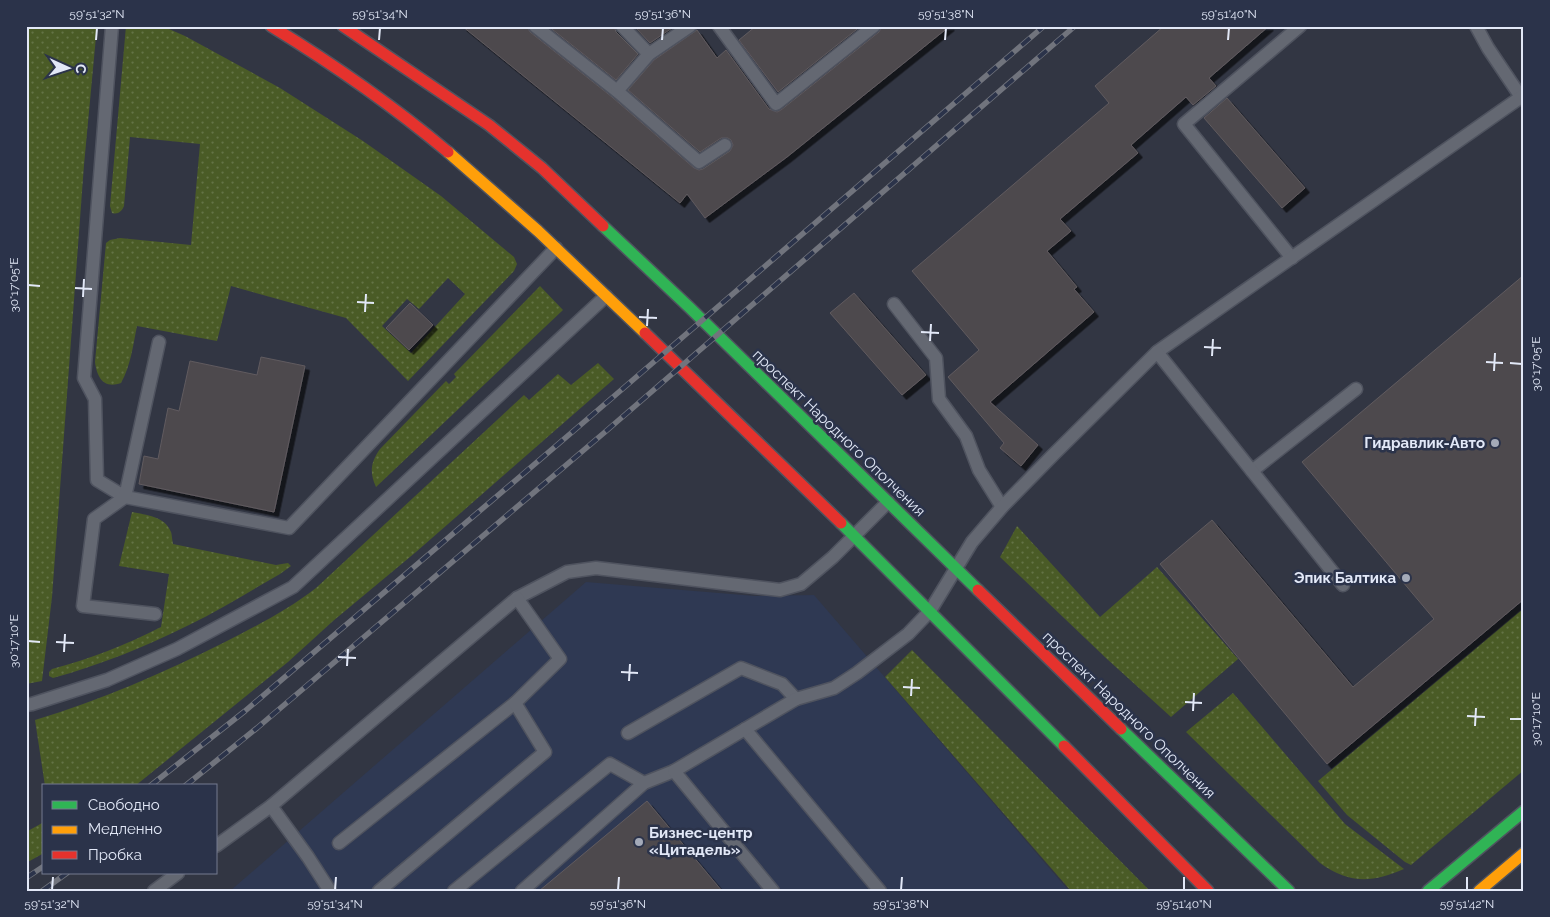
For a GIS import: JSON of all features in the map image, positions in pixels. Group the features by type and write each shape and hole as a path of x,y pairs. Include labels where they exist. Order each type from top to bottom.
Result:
{"main road":[{"path":"271,26 310,49 375,95 462,163 556,248 854,536 1208,891"},
{"name":"проспект Народного Ополчения","path":"351,28 489,125 542,168 696,314 1289,891"},
{"path":"1428,891 1524,811"},
{"path":"1479,891 1524,853"}],"lane":[{"path":"112,26 84,378 94,399 97,480 124,497 289,528 556,248"},
{"path":"536,26 618,91 699,162 725,145"},
{"path":"622,26 649,54"},
{"path":"618,91 649,54 690,26"},
{"path":"722,27 776,104 874,26"},
{"path":"1292,258 1184,124 1300,26"},
{"path":"522,891 644,783 674,771 796,699 834,688 908,634 930,611 972,542 1002,507 1157,352 1522,96 1488,48 1476,26"},
{"path":"26,704 32,704 107,680 177,648 293,587 606,296"},
{"path":"894,304 936,358 939,399 966,436 979,470 1002,507"},
{"path":"155,614 83,606 94,519 124,497 159,342"},
{"path":"1157,352 1343,585"},
{"path":"1252,471 1356,389"},
{"path":"218,845 271,806 517,598 567,572 596,568 780,590 801,584 833,557 888,502"},
{"path":"339,843 515,703 560,659 517,598"},
{"path":"628,733 741,668 782,684 796,699"},
{"path":"379,891 545,752 515,703"},
{"path":"746,729 880,891"},
{"path":"454,891 610,764 644,783"},
{"path":"674,771 773,891"},
{"path":"271,806 330,891"},
{"path":"154,891 177,874"}],"shaded area":[{"path":"586,582 755,596 814,595 1069,891 230,891"}],"green space":[{"path":"26,26 97,26 84,165 52,597 42,681 26,684 26,121 29,73 26,72"},
{"path":"126,26 162,26 185,36 280,88 363,141 441,196 514,257 517,264 514,271 408,381 346,318 231,286 217,341 137,326 131,355 121,383 110,384 102,381 95,362 106,243 120,238 191,245 200,144 130,137 124,206 120,212 112,213 110,206","holes":["448,278 465,294 411,353 382,326 407,299 419,309"]},
{"path":"540,286 563,310 376,487 372,477 372,467 380,449 446,381 449,384 456,377 454,374"},
{"path":"598,363 614,379 288,662 137,784 45,784 35,720 108,695 155,675 225,642 272,617 316,588 524,395 529,400 558,374 571,385"},
{"path":"132,512 160,519 171,532 173,544 276,565 288,563 291,566 224,607 172,633 105,661 53,678 49,676 49,672 52,669 108,651 161,627 169,574 119,566"},
{"path":"1017,526 1100,617 1157,567 1238,659 1171,717 1000,557"},
{"path":"1524,608 1524,770 1411,865 1347,815 1318,781"},
{"path":"912,650 1150,891 1071,891 885,677"},
{"path":"1233,693 1345,824 1404,869 1371,879 1351,878 1331,870 1320,863 1186,732"},
{"path":"42,823 42,854 26,863 26,832"}],"building":[{"path":"462,26 527,26 530,32 612,97 694,168 699,170 730,151 733,145 731,140 721,138 700,152 628,90 654,60 697,30 717,58 726,50 769,109 777,112 879,32 882,26 950,26 787,157 705,218 687,194 680,203"},
{"path":"548,26 614,26 616,32 638,54 616,80"},
{"path":"634,26 675,26 650,43"},
{"path":"756,26 861,26 778,92 739,40"},
{"path":"1164,26 1269,26 1209,78 1216,86 1193,105 1186,97 1131,145 1138,153 1060,219 1071,231 1047,251 1077,287 1074,289 1094,312 990,402 1038,445 1021,466 1000,448 1004,443 948,377 979,350 912,271 1109,103 1095,86"},
{"path":"1227,98 1305,188 1282,208 1204,118"},
{"path":"1524,275 1524,599 1327,764 1160,564 1212,520 1353,687 1434,619 1302,462"},
{"path":"854,293 926,375 902,395 830,313"},
{"path":"410,303 433,325 409,350 386,328"},
{"path":"261,357 305,366 274,512 139,484 144,456 158,459 168,408 179,411 190,361 257,375"},
{"name":"Бизнес-центр «Цитадель»","path":"647,801 722,891 539,891"}],"railway":[{"path":"153,784 245,711 1044,26"},
{"path":"187,784 257,728 605,432 1075,26"},
{"path":"26,878 42,867"},
{"path":"42,891 66,874"}],"traffic: fast":[{"path":"603,226 690,308 978,590"},
{"path":"841,523 1064,746"},
{"path":"1121,729 1289,891"},
{"path":"1428,891 1524,811"}],"traffic: slow":[{"path":"448,152 538,231 645,333"},
{"path":"1479,891 1524,853"}],"traffic: jam":[{"path":"271,26 362,86 448,152"},
{"path":"343,26 489,125 542,168 603,226"},
{"path":"645,333 841,523"},
{"path":"978,590 1121,729"},
{"path":"1064,746 1208,891"}],"place":[{"name":"Гидравлик-Авто","path":"1495,443"},
{"name":"Эпик Балтика","path":"1406,578"},
{"name":"Бизнес-центр «Цитадель»","path":"639,842"}]}
